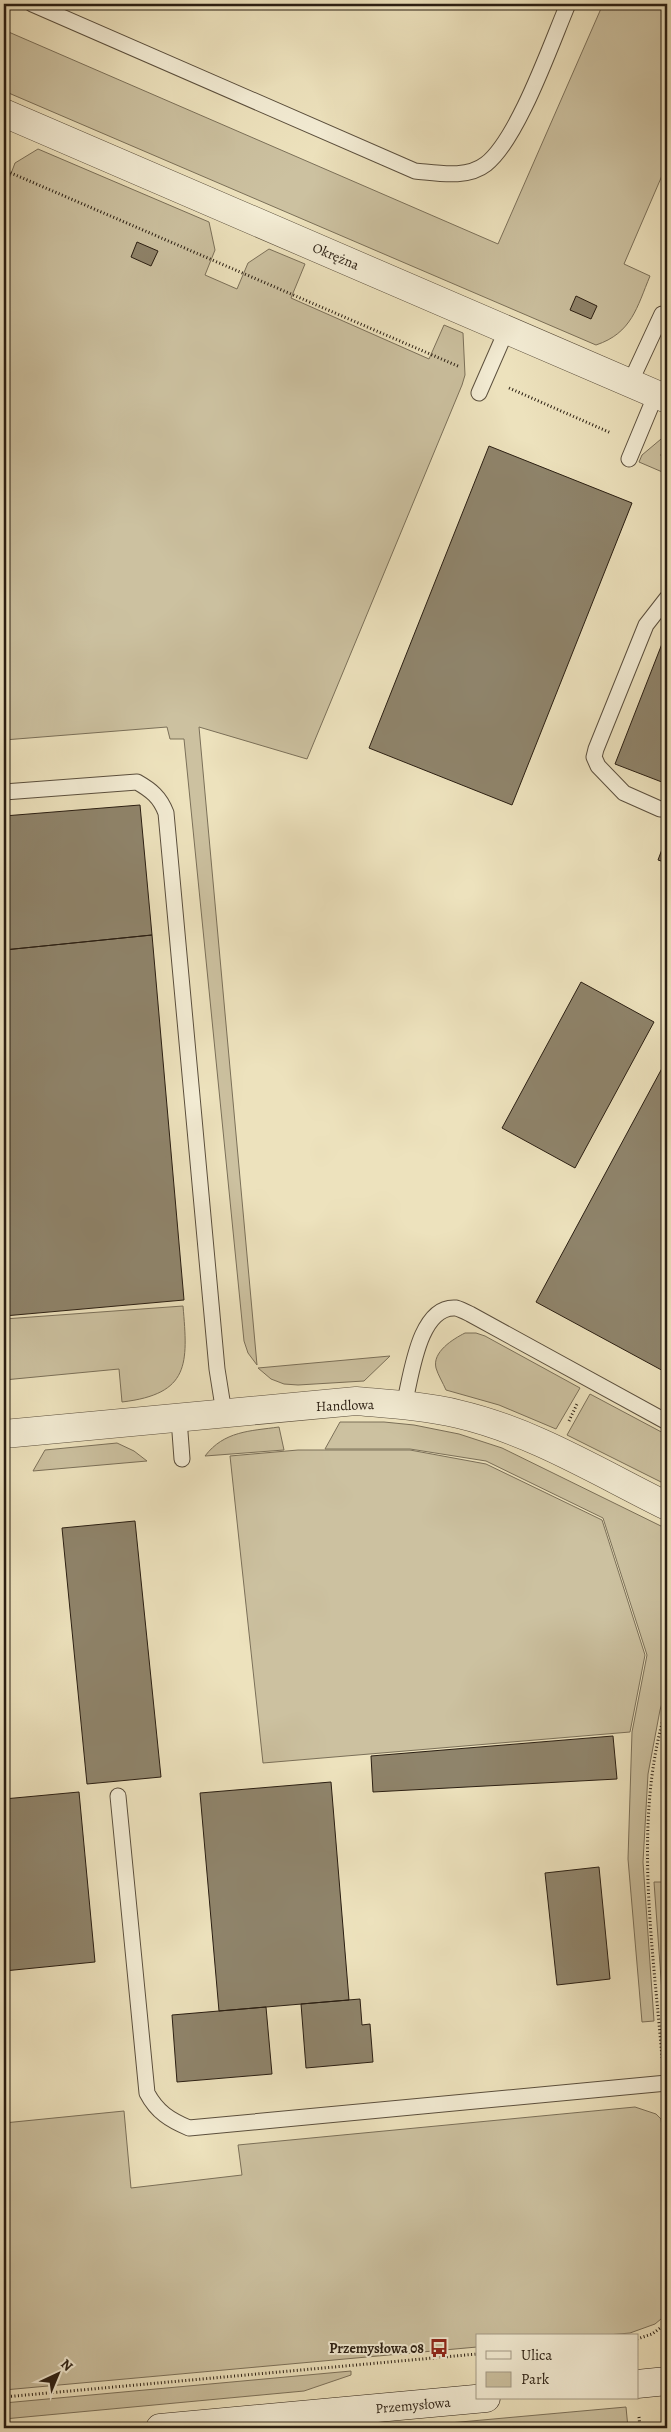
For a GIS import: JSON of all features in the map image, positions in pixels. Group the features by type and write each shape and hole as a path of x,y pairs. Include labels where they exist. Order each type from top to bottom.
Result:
{"street":[{"name":"Okrężna","path":"4,113 662,396"},
{"name":"Handlowa","path":"4,1434 356,1402 404,1405 459,1414 528,1437 667,1506"},
{"path":"638,2384 667,2381"},
{"name":"Przemysłowa","path":"160,2428 476,2399"}],"lane":[{"path":"32,4 416,171 455,175 486,164 512,134 568,4"},
{"path":"630,383 662,314"},
{"path":"479,393 506,329"},
{"path":"629,459 662,396"},
{"path":"660,809 624,793 598,766 594,757 646,625 667,598"},
{"path":"4,792 137,782 153,791 162,803 166,814 217,1369 224,1413"},
{"path":"404,1405 422,1332 430,1320 442,1310 456,1308 591,1379 667,1422"},
{"path":"179,1419 182,1460"},
{"path":"118,1796 147,2093 153,2104 172,2120 189,2128 666,2083"}],"path":[{"path":"4,170 667,457"},
{"path":"553,1450 591,1379"},
{"path":"667,1706 653,1774 647,1860 666,2083 667,2129"},
{"path":"638,2339 652,2334 667,2323"},
{"path":"4,2396 476,2354"}],"green space":[{"path":"603,4 667,4 667,164 624,264 650,276 632,318 618,334 596,345 4,91 4,30 498,244"},
{"path":"38,149 209,222 215,250 205,275 237,289 248,263 269,249 305,264 291,298 429,359 444,325 463,333 465,375 462,385 307,759 199,727 257,1365 248,1353 244,1341 184,739 170,739 167,727 4,740 4,186 6,187 15,163"},
{"path":"667,434 667,474 639,462 642,455"},
{"path":"183,1306 185,1326 184,1360 180,1373 173,1383 161,1392 144,1398 122,1402 119,1369 4,1380 4,1319"},
{"path":"465,1333 476,1333 485,1336 580,1388 556,1429 499,1405 446,1390 436,1368 437,1357 449,1342"},
{"path":"390,1356 364,1381 298,1385 284,1384 271,1379 258,1368"},
{"path":"590,1394 667,1435 667,1485 567,1435"},
{"path":"340,1422 384,1422 414,1425 459,1434 502,1448 667,1529 667,1687 660,1710 648,1774 643,1862 654,2021 642,2022 628,1859 632,1732 647,1655 603,1518 486,1461 410,1449 325,1449"},
{"path":"279,1427 284,1450 205,1456 220,1441 229,1437 248,1431"},
{"path":"117,1443 134,1451 147,1461 33,1471 45,1450"},
{"path":"298,1450 410,1450 486,1464 602,1520 645,1655 630,1732 263,1763 230,1456"},
{"path":"654,1882 667,1882 667,2020 664,2020"},
{"path":"635,2107 656,2114 661,2119 667,2172 667,2314 655,2324 630,2333 476,2334 476,2347 4,2390 4,2123 124,2111 131,2188 242,2175 238,2145"},
{"path":"351,2371 351,2375 304,2391 4,2419 4,2403"},
{"path":"626,2407 628,2428 394,2428"}],"building":[{"path":"137,242 158,251 151,266 131,257"},
{"path":"576,296 597,306 591,319 570,310"},
{"path":"489,446 632,503 512,805 369,748"},
{"path":"667,631 667,784 615,764"},
{"path":"140,805 152,935 4,950 4,816"},
{"path":"667,836 667,863 658,860"},
{"path":"152,935 184,1300 4,1316 4,950"},
{"path":"581,982 654,1022 575,1168 502,1128"},
{"path":"667,1059 667,1373 536,1302"},
{"path":"135,1521 161,1777 87,1784 62,1528"},
{"path":"613,1736 617,1779 373,1792 371,1756"},
{"path":"331,1782 349,2000 219,2011 200,1793"},
{"path":"79,1792 95,1962 4,1971 4,1799"},
{"path":"599,1867 610,1979 557,1985 545,1873"},
{"path":"360,1999 362,2025 370,2024 373,2062 306,2068 301,2004"},
{"path":"266,2007 272,2074 177,2082 172,2015"}],"place":[{"name":"Przemysłowa 08","path":"439,2348"}]}
